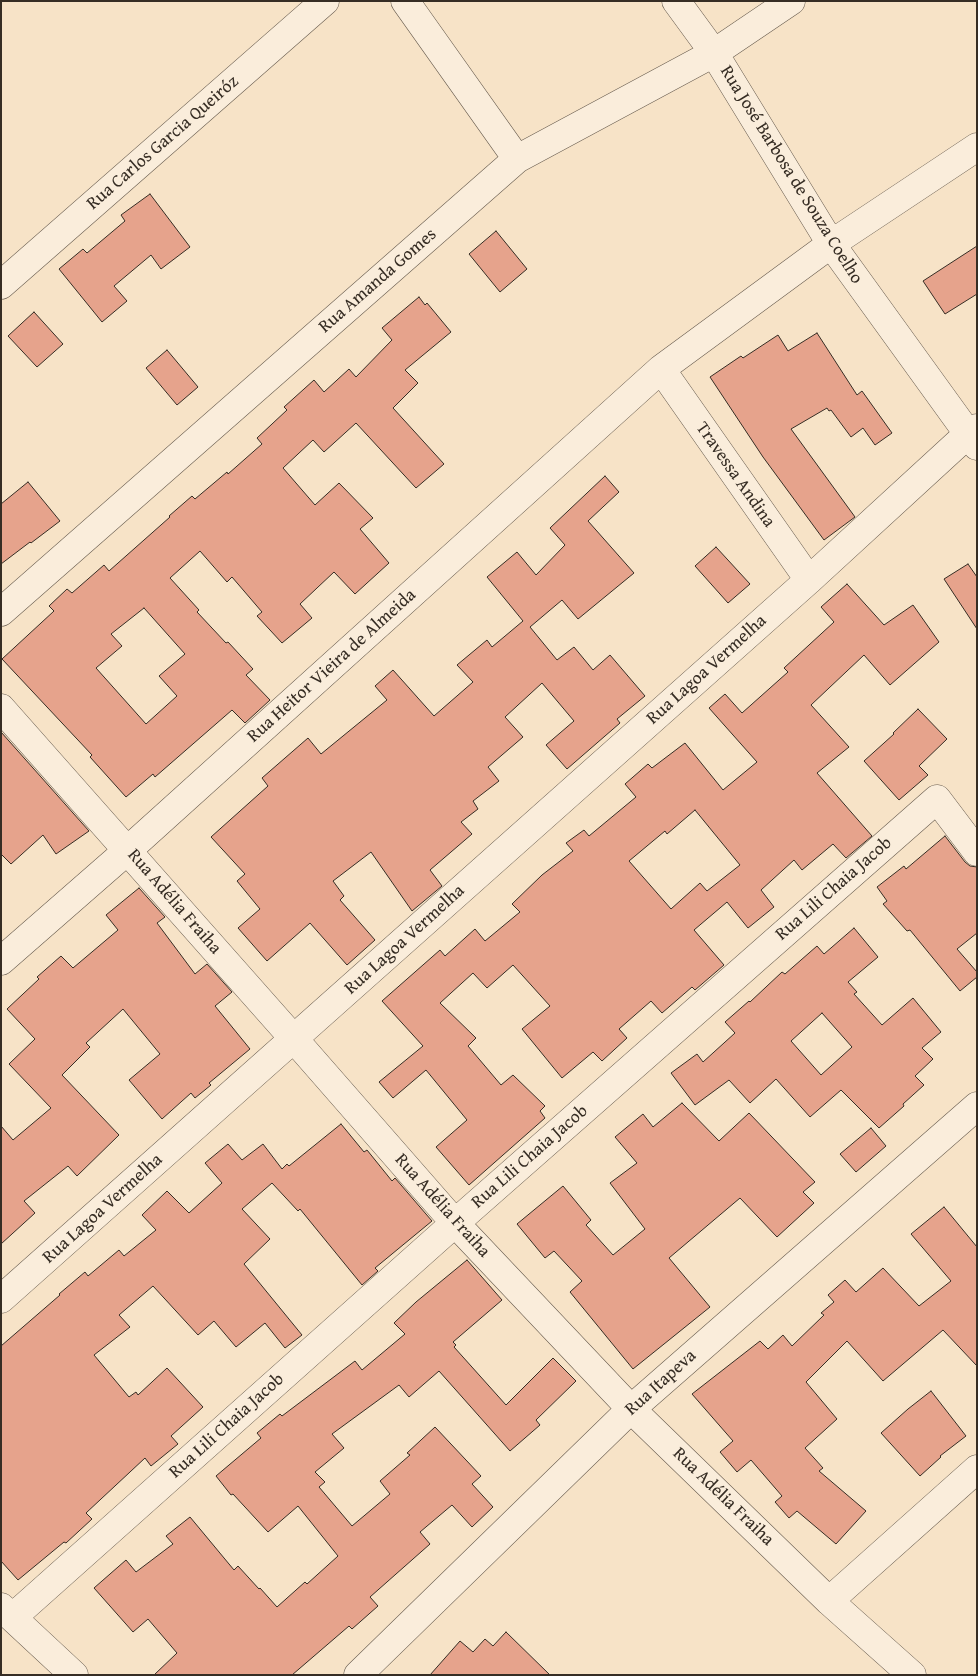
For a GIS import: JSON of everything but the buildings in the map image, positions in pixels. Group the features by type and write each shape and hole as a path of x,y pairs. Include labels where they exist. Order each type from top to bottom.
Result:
{"street":[{"name":"Rua Carlos Garcia Queiróz","path":"1,284 324,1"},
{"path":"405,1 517,158"},
{"name":"Rua José Barbosa de Souza Coelho","path":"676,1 714,53 831,244 974,436"},
{"name":"Rua Amanda Gomes","path":"1,612 517,158 714,53 791,1"},
{"name":"Rua Heitor Vieira de Almeida","path":"1,961 128,850 661,369 831,244 977,147"},
{"name":"Travessa Andina","path":"661,369 809,580"},
{"name":"Rua Lagoa Vermelha","path":"1,1299 809,580 974,436"},
{"name":"Rua Adélia Fraiha","path":"1,708 455,1223 631,1409 829,1601 912,1675"},
{"name":"Rua Lili Chaia Jacob","path":"7,1612 455,1223 937,799 977,852"},
{"name":"Rua Itapeva","path":"358,1675 631,1409 977,1106"},
{"path":"829,1601 977,1469"},
{"path":"7,1612 74,1675"}]}
